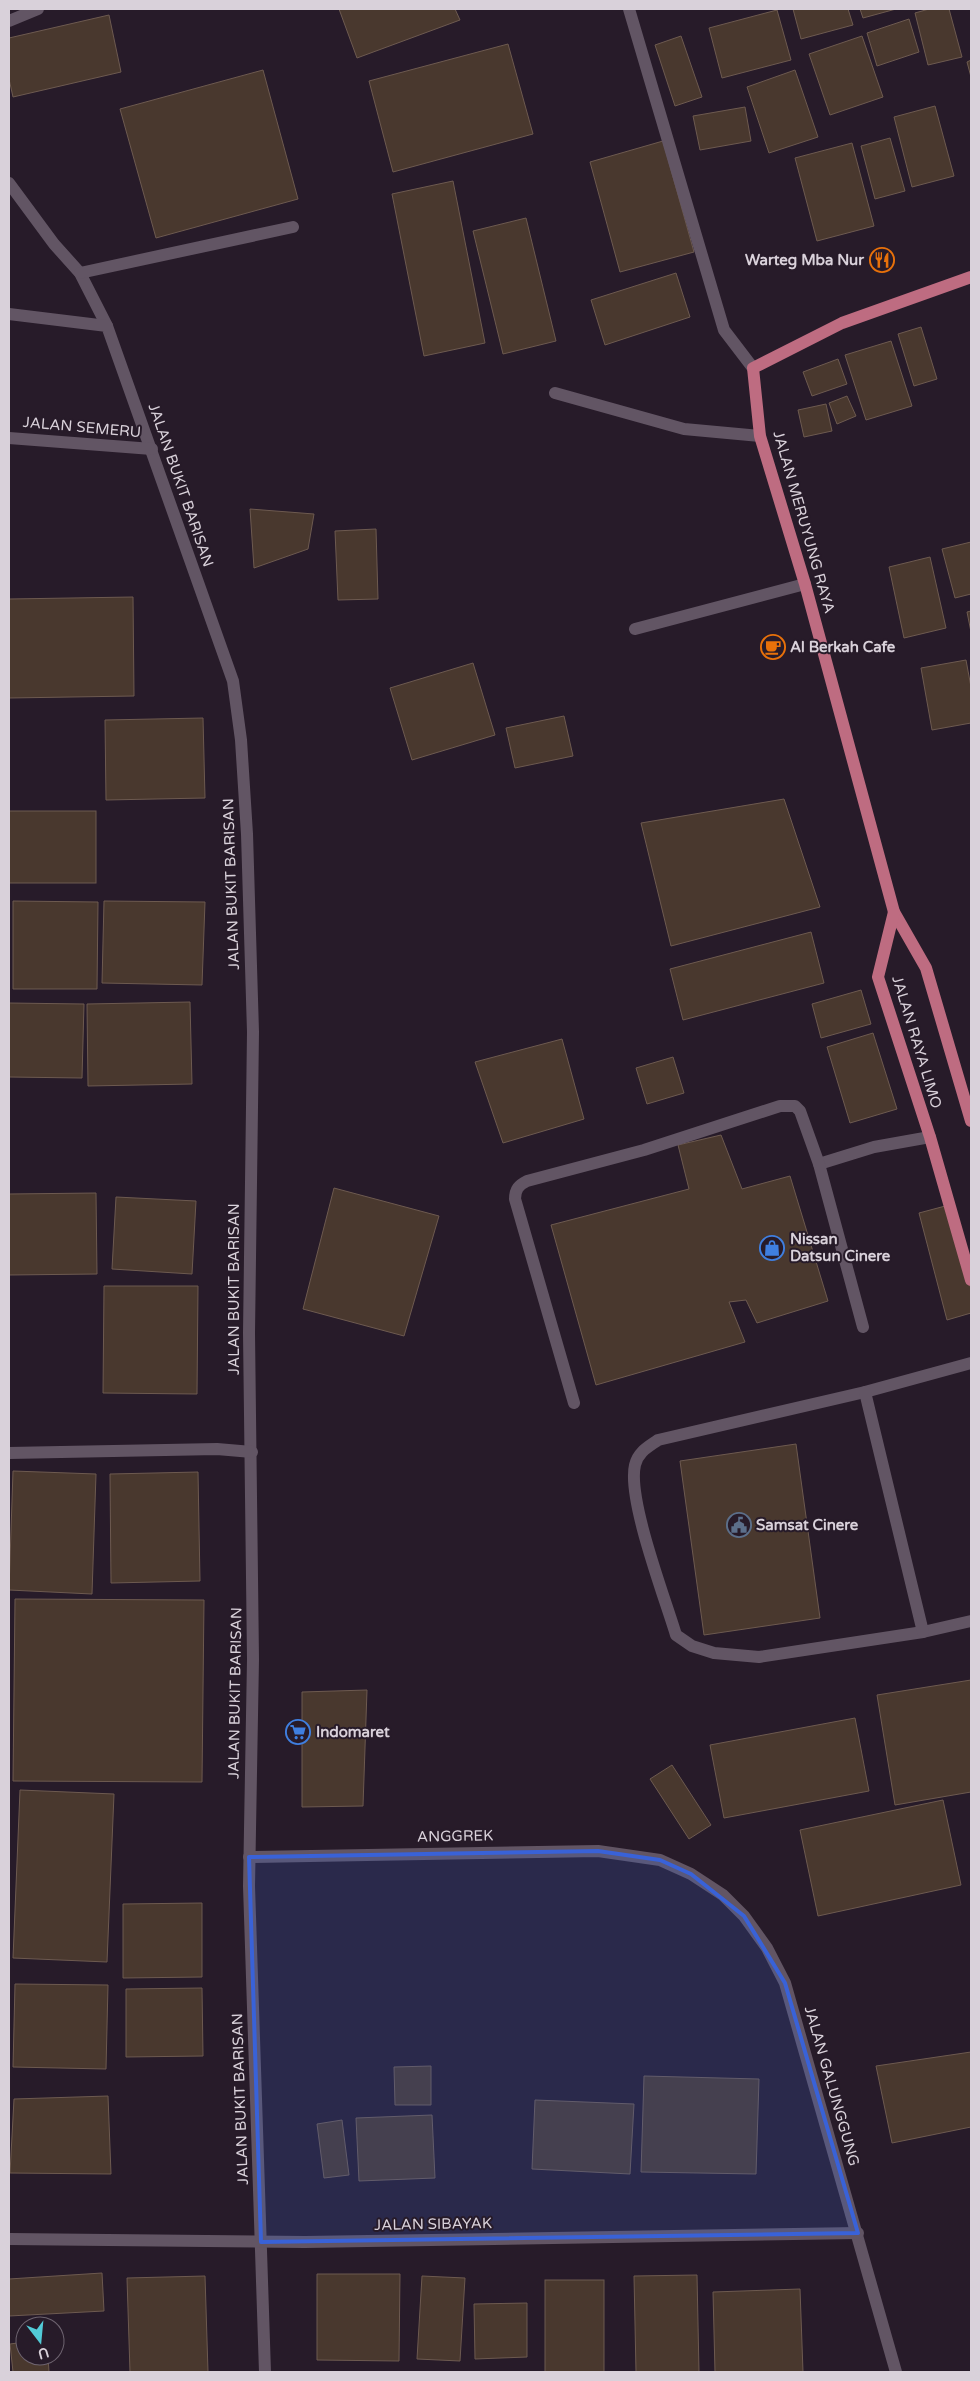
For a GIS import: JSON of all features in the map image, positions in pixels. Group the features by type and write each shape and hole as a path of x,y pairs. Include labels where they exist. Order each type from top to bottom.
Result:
{"main road":[{"path":"753,368 842,323 971,277"},
{"name":"JALAN MERUYUNG RAYA","path":"753,368 760,436 805,584 894,912"},
{"name":"JALAN RAYA LIMO","path":"894,912 926,968 971,1121"},
{"name":"JALAN RAYA LIMO","path":"894,912 878,977 930,1137 971,1280"}],"street":[{"path":"9,21 38,9"},
{"path":"629,9 724,330 753,368"},
{"name":"JALAN BUKIT BARISAN","path":"9,183 54,244 80,273 107,326 233,681 241,740 247,834 253,1032 249,1333 252,1452 253,1659 249,1857 265,2372"},
{"path":"80,273 293,227"},
{"path":"9,314 107,326"},
{"path":"555,393 684,429 760,436"},
{"name":"JALAN SEMERU","path":"9,438 152,449"},
{"path":"635,629 805,584"},
{"path":"574,1403 515,1199 519,1185 527,1181 644,1150 788,1105 795,1106 800,1111 820,1164 864,1326"},
{"path":"820,1164 874,1147 930,1137"},
{"path":"971,1363 865,1392 658,1440 643,1450 635,1463 634,1477 637,1506 676,1635 692,1646 714,1654 759,1657 923,1632 971,1621"},
{"path":"865,1392 923,1632"},
{"path":"9,1453 216,1449 252,1452"},
{"name":"ANGGREK","path":"249,1857 598,1851 660,1860"},
{"name":"JALAN GALUNGGUNG","path":"660,1860 691,1874 723,1895 744,1916 785,1983 858,2233 896,2372"},
{"name":"JALAN SIBAYAK","path":"9,2239 261,2242 858,2233"}],"highlighted area":[{"path":"598,1851 660,1860 691,1874 744,1916 785,1983 858,2233 261,2242 249,1857"}],"building":[{"path":"339,9 455,9 460,20 357,58"},
{"path":"793,9 848,9 853,25 801,39"},
{"path":"860,9 896,9 863,18"},
{"path":"929,9 949,9 962,57 928,65 915,13"},
{"path":"777,10 791,60 722,78 709,28"},
{"path":"109,15 121,72 13,97 9,79 9,38"},
{"path":"909,19 919,52 877,66 867,33"},
{"path":"681,36 702,97 675,106 655,45"},
{"path":"862,36 883,97 830,115 809,54"},
{"path":"508,44 533,134 393,172 369,81"},
{"path":"971,60 971,77 967,62"},
{"path":"263,70 298,199 156,238 120,109"},
{"path":"795,70 818,137 769,153 747,87"},
{"path":"935,106 954,176 912,187 894,117"},
{"path":"745,107 751,141 700,150 693,116"},
{"path":"890,138 905,191 875,199 861,146"},
{"path":"663,141 694,252 620,272 590,162"},
{"path":"852,143 874,226 817,241 795,158"},
{"path":"453,181 485,343 424,356 392,194"},
{"path":"526,218 556,341 503,354 473,231"},
{"path":"676,273 690,317 605,345 591,300"},
{"path":"921,327 937,379 914,386 898,334"},
{"path":"891,341 912,406 866,420 845,355"},
{"path":"838,359 847,384 812,396 803,372"},
{"path":"847,396 856,416 837,424 829,403"},
{"path":"826,404 832,431 804,437 798,410"},
{"path":"250,509 314,514 308,549 254,568"},
{"path":"376,529 378,599 338,600 335,531"},
{"path":"971,542 971,594 955,598 942,549"},
{"path":"930,557 946,628 904,638 889,567"},
{"path":"133,597 134,696 9,698 9,599"},
{"path":"971,611 971,632 967,612"},
{"path":"966,660 971,687 971,723 932,730 921,668"},
{"path":"473,663 495,735 412,760 390,688"},
{"path":"564,716 573,756 515,768 506,728"},
{"path":"203,718 205,798 106,800 105,720"},
{"path":"784,799 820,907 671,946 641,823"},
{"path":"9,811 96,811 96,883 9,883"},
{"path":"13,901 98,902 97,989 13,989"},
{"path":"104,901 205,902 202,985 102,983"},
{"path":"811,932 824,983 683,1020 670,969"},
{"path":"861,990 871,1024 821,1038 812,1004"},
{"path":"190,1002 192,1084 88,1086 87,1004"},
{"path":"9,1003 84,1004 82,1078 9,1077"},
{"path":"873,1033 897,1109 850,1123 827,1047"},
{"path":"562,1039 584,1119 503,1143 475,1062"},
{"path":"673,1057 684,1093 647,1104 636,1068"},
{"path":"721,1135 742,1189 790,1176 828,1301 757,1323 746,1300 729,1302 745,1342 596,1385 551,1225 689,1189 678,1145"},
{"path":"334,1188 439,1216 404,1336 303,1309"},
{"path":"96,1193 97,1274 9,1275 9,1194"},
{"path":"116,1197 196,1201 192,1274 112,1269"},
{"path":"949,1205 971,1289 971,1313 947,1320 919,1213"},
{"path":"104,1286 198,1286 197,1394 103,1393"},
{"path":"796,1444 820,1618 704,1635 680,1461"},
{"path":"13,1471 96,1474 92,1594 9,1590"},
{"path":"198,1472 200,1581 111,1583 110,1474"},
{"path":"15,1599 204,1600 202,1782 13,1781"},
{"path":"971,1680 971,1792 895,1805 877,1695"},
{"path":"367,1690 363,1806 302,1807 302,1692"},
{"path":"855,1718 869,1791 724,1818 710,1745"},
{"path":"672,1765 711,1825 689,1839 650,1779"},
{"path":"20,1790 114,1794 107,1962 13,1958"},
{"path":"943,1800 961,1885 818,1916 800,1830"},
{"path":"202,1903 202,1977 123,1978 123,1904"},
{"path":"15,1984 108,1985 106,2069 13,2067"},
{"path":"202,1988 203,2056 126,2057 126,1989"},
{"path":"971,2052 971,2127 892,2143 876,2066"},
{"path":"431,2066 431,2105 395,2105 394,2067"},
{"path":"644,2076 759,2079 756,2174 641,2172"},
{"path":"108,2096 111,2174 10,2173 14,2099"},
{"path":"535,2100 634,2104 630,2174 532,2169"},
{"path":"432,2115 435,2178 359,2181 356,2118"},
{"path":"342,2120 349,2175 324,2178 317,2124"},
{"path":"102,2273 104,2311 9,2316 9,2279"},
{"path":"317,2274 400,2274 399,2361 317,2360"},
{"path":"697,2275 699,2372 636,2372 634,2276"},
{"path":"205,2276 208,2372 130,2372 127,2278"},
{"path":"422,2276 465,2278 460,2361 417,2359"},
{"path":"545,2280 604,2280 604,2372 545,2372"},
{"path":"800,2289 803,2372 715,2372 713,2292"},
{"path":"527,2303 527,2357 475,2359 474,2304"},
{"path":"15,2343 15,2366 49,2366 49,2372 13,2372 10,2344"}],"place":[{"name":"Warteg Mba Nur","path":"882,260"},
{"name":"Al Berkah Cafe","path":"773,647"},
{"name":"Nissan Datsun Cinere","path":"772,1248"},
{"name":"Samsat Cinere","path":"739,1525"},
{"name":"Indomaret","path":"298,1732"}]}
